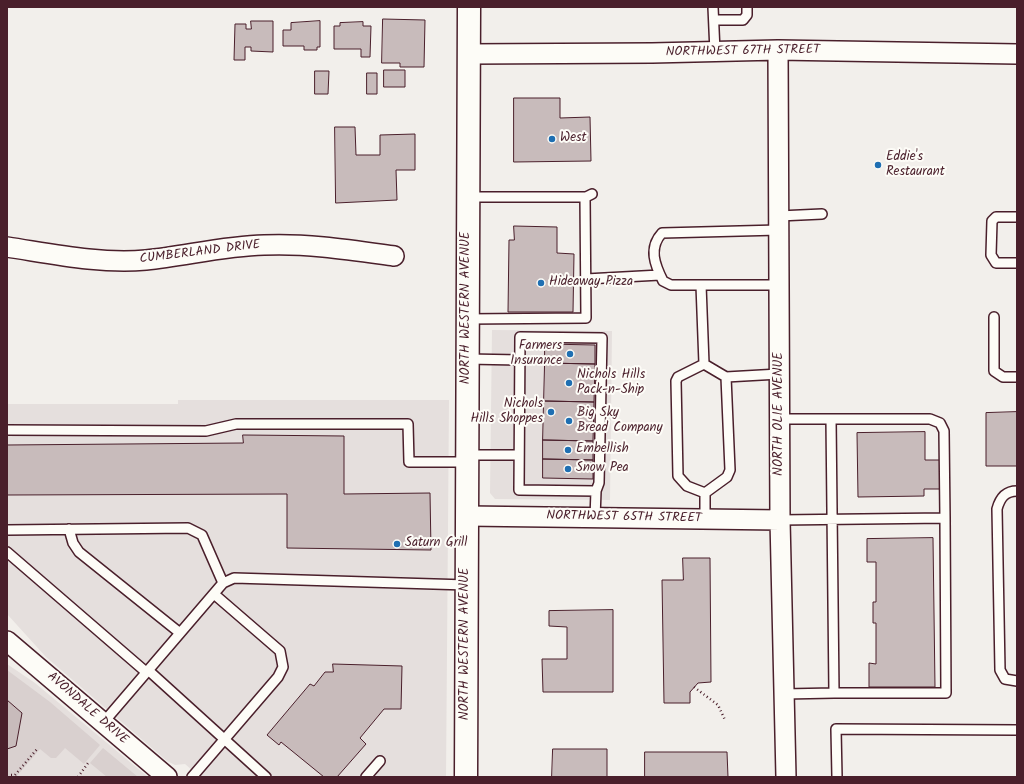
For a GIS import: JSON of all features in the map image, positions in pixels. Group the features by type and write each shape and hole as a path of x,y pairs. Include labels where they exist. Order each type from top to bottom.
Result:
{"main road":[{"name":"NORTH WESTERN AVENUE","path":"466,777 469,7"}],"street":[{"name":"NORTHWEST 67TH STREET","path":"469,54 778,50 1017,54"},
{"name":"NORTH OLIE AVENUE","path":"778,50 780,520 786,777"},
{"name":"CUMBERLAND DRIVE","path":"7,247 70,257 123,261 145,260 263,245 308,246 394,256"},
{"name":"NORTHWEST 65TH STREET","path":"467,516 780,520"},
{"name":"AVONDALE DRIVE","path":"7,641 167,777"}],"lane":[{"path":"713,7 715,52"},
{"path":"714,20 743,20 747,15 747,7"},
{"path":"467,319 586,318 588,196 468,197"},
{"path":"779,285 671,285 663,281 655,264 653,252 655,240 662,233 779,223 822,214"},
{"path":"1017,217 996,217 992,220 991,255 996,262 1017,263"},
{"path":"586,279 660,275"},
{"path":"701,285 704,364"},
{"path":"994,317 994,372 1002,377 1017,377"},
{"path":"595,518 596,491 599,483 602,338 520,337 519,490 596,491"},
{"path":"467,359 520,360"},
{"path":"704,364 726,377 779,374"},
{"path":"704,364 678,377 676,381 676,417 678,476 687,486 705,493"},
{"path":"705,493 727,477 730,470 726,377"},
{"path":"780,419 930,419 940,424 944,431 946,693 784,694"},
{"path":"831,419 834,693"},
{"path":"7,430 206,431 236,424 408,424 409,462 519,455"},
{"path":"1017,491 1010,491 1000,498 997,509 1000,670 1005,679 1017,681"},
{"path":"705,493 705,519"},
{"path":"780,520 945,518"},
{"path":"7,530 188,528 202,536 223,583"},
{"path":"69,529 73,543 79,552 180,633"},
{"path":"7,552 147,671 266,777"},
{"path":"103,723 223,583 234,578 467,585"},
{"path":"192,777 278,677 283,667 280,651 214,594"},
{"path":"837,777 836,729 1017,730"},
{"path":"366,777 380,761"}],"path":[{"path":"694,687 718,705 725,720"},
{"path":"7,775 15,775 38,748"},
{"path":"78,777 88,763"}],"shaded area":[{"name":"Nichols Hills Shoppes","path":"492,330 612,331 610,500 495,499 490,493"},
{"path":"178,400 449,400 446,777 200,777 185,764 175,765 167,761 46,657 7,614 7,404 178,404"},
{"path":"7,664 35,683 148,777 7,777"},
{"path":"7,670 50,702 100,745 84,764 65,748 56,758 51,758 40,749 16,777 7,777"},
{"path":"103,748 138,777 107,777 90,763"}],"building":[{"path":"383,19 425,20 424,67 400,67 400,63 382,63"},
{"path":"251,21 273,21 273,52 251,51 251,47 245,47 245,60 234,60 235,24 246,24 246,29 251,29"},
{"path":"320,21 320,47 317,47 317,50 304,50 304,46 283,46 283,30 291,30 291,23"},
{"path":"363,22 363,26 371,26 370,57 361,57 361,49 334,49 334,26 340,26 340,23"},
{"path":"384,70 405,70 405,87 384,87"},
{"path":"315,71 329,71 328,94 315,94"},
{"path":"367,73 377,73 377,94 367,94"},
{"name":"West","path":"514,98 560,98 560,118 590,117 591,161 514,162"},
{"path":"335,127 355,127 356,155 380,155 380,135 415,134 415,170 396,170 397,200 336,203"},
{"name":"Hideaway Pizza","path":"514,226 557,227 557,253 574,254 573,312 508,312 509,240 514,240"},
{"name":"Farmers Insurance","path":"545,344 595,345 595,364 545,363"},
{"name":"Nichols Hills Pack-n-Ship","path":"545,363 595,364 594,402 544,401"},
{"name":"Big Sky Bread Company","path":"544,401 594,402 593,441 543,440"},
{"path":"1017,412 1017,466 986,466 986,413"},
{"path":"925,432 925,460 940,460 940,489 924,489 924,496 858,497 857,433"},
{"path":"243,435 344,436 344,494 430,493 431,550 287,548 287,494 7,495 7,445 243,443"},
{"name":"Embellish","path":"543,440 593,441 593,460 543,459"},
{"name":"Snow Pea","path":"543,459 593,460 593,479 543,478"},
{"path":"933,538 935,687 869,687 869,663 876,664 876,623 873,623 873,602 876,602 876,562 867,562 867,539"},
{"path":"683,558 710,558 711,682 698,683 690,692 690,703 664,703 662,580 683,580"},
{"path":"613,610 613,692 543,692 542,659 567,659 567,627 549,626 549,611"},
{"path":"333,664 402,666 401,709 384,709 360,738 366,744 337,777 324,777 281,742 279,745 267,735 310,684 314,686 325,672 333,672"},
{"path":"7,700 22,713 16,746 7,749"},
{"path":"553,749 607,749 607,777 552,777"},
{"path":"645,752 727,752 728,777 645,777"}],"place":[{"name":"West","path":"552,139"},
{"name":"Eddie's Restaurant","path":"878,165"},
{"name":"Hideaway Pizza","path":"541,283"},
{"name":"Farmers Insurance","path":"570,354"},
{"name":"Nichols Hills Pack-n-Ship","path":"569,383"},
{"name":"Nichols Hills Shoppes","path":"551,412"},
{"name":"Big Sky Bread Company","path":"569,421"},
{"name":"Embellish","path":"568,450"},
{"name":"Snow Pea","path":"568,469"},
{"name":"Saturn Grill","path":"397,544"}]}
